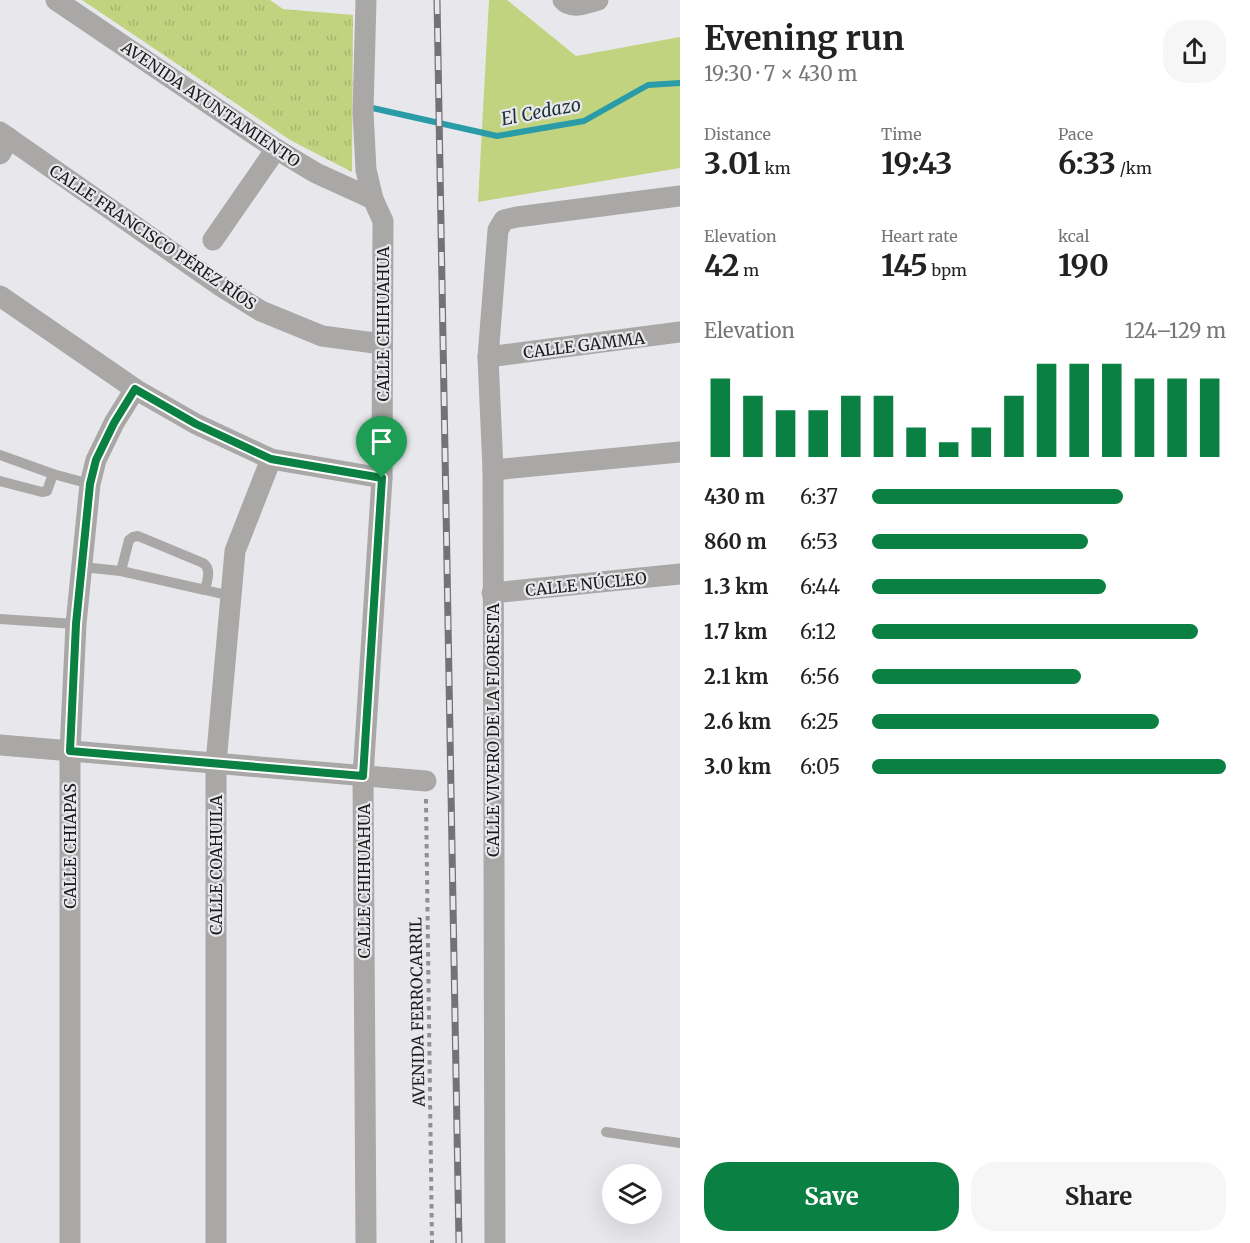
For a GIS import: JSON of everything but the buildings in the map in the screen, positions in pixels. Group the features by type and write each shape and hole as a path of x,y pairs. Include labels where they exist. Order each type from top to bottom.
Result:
{"street":[{"name":"AVENIDA AYUNTAMIENTO","path":"56,0 276,149 316,173 373,199"},
{"name":"CALLE CHIHUAHUA","path":"366,0 363,112 366,170 373,199 383,221 382,478 363,776 366,1243"},
{"path":"563,0 566,4 573,6 598,0"},
{"name":"CALLE FRANCISCO PÉREZ RÍOS","path":"3,141 261,311 321,336 382,344"},
{"path":"213,240 276,149"},
{"name":"CALLE VIVERO DE LA FLORESTA","path":"495,1243 493,470 488,357 498,230 504,220 517,217 680,196"},
{"path":"0,297 135,389 196,424 271,459 382,478"},
{"name":"CALLE GAMMA","path":"488,357 680,332"},
{"name":"CALLE CHIAPAS","path":"70,1243 70,751 76,624 90,484 96,460 114,423 135,389"},
{"path":"493,470 680,452"},
{"name":"CALLE COAHUILA","path":"216,1243 216,763 235,551 271,459"},
{"name":"CALLE NÚCLEO","path":"492,593 680,574"},
{"path":"0,745 426,781"}],"lane":[{"path":"0,455 52,474 90,484"},
{"path":"0,481 42,492 47,491 52,474"},
{"path":"121,571 129,540 138,536 207,566 205,590"},
{"path":"81,567 121,571 231,596"},
{"path":"0,619 76,624"},
{"path":"606,1132 680,1143"}],"path":[{"name":"AVENIDA FERROCARRIL","path":"426,781 432,1243"}],"green space":[{"path":"82,0 270,0 283,9 353,15 352,172 290,140"},
{"path":"489,0 507,0 576,56 680,37 680,168 478,202"}],"waterway":[{"name":"El Cedazo","path":"368,107 497,136 584,121 648,85 680,83"}],"railway":[{"path":"437,0 459,1243"}],"route":[{"path":"135,389 196,424 271,459 382,478 363,776 70,751 76,624 90,484 96,460 114,423 135,389"}]}
